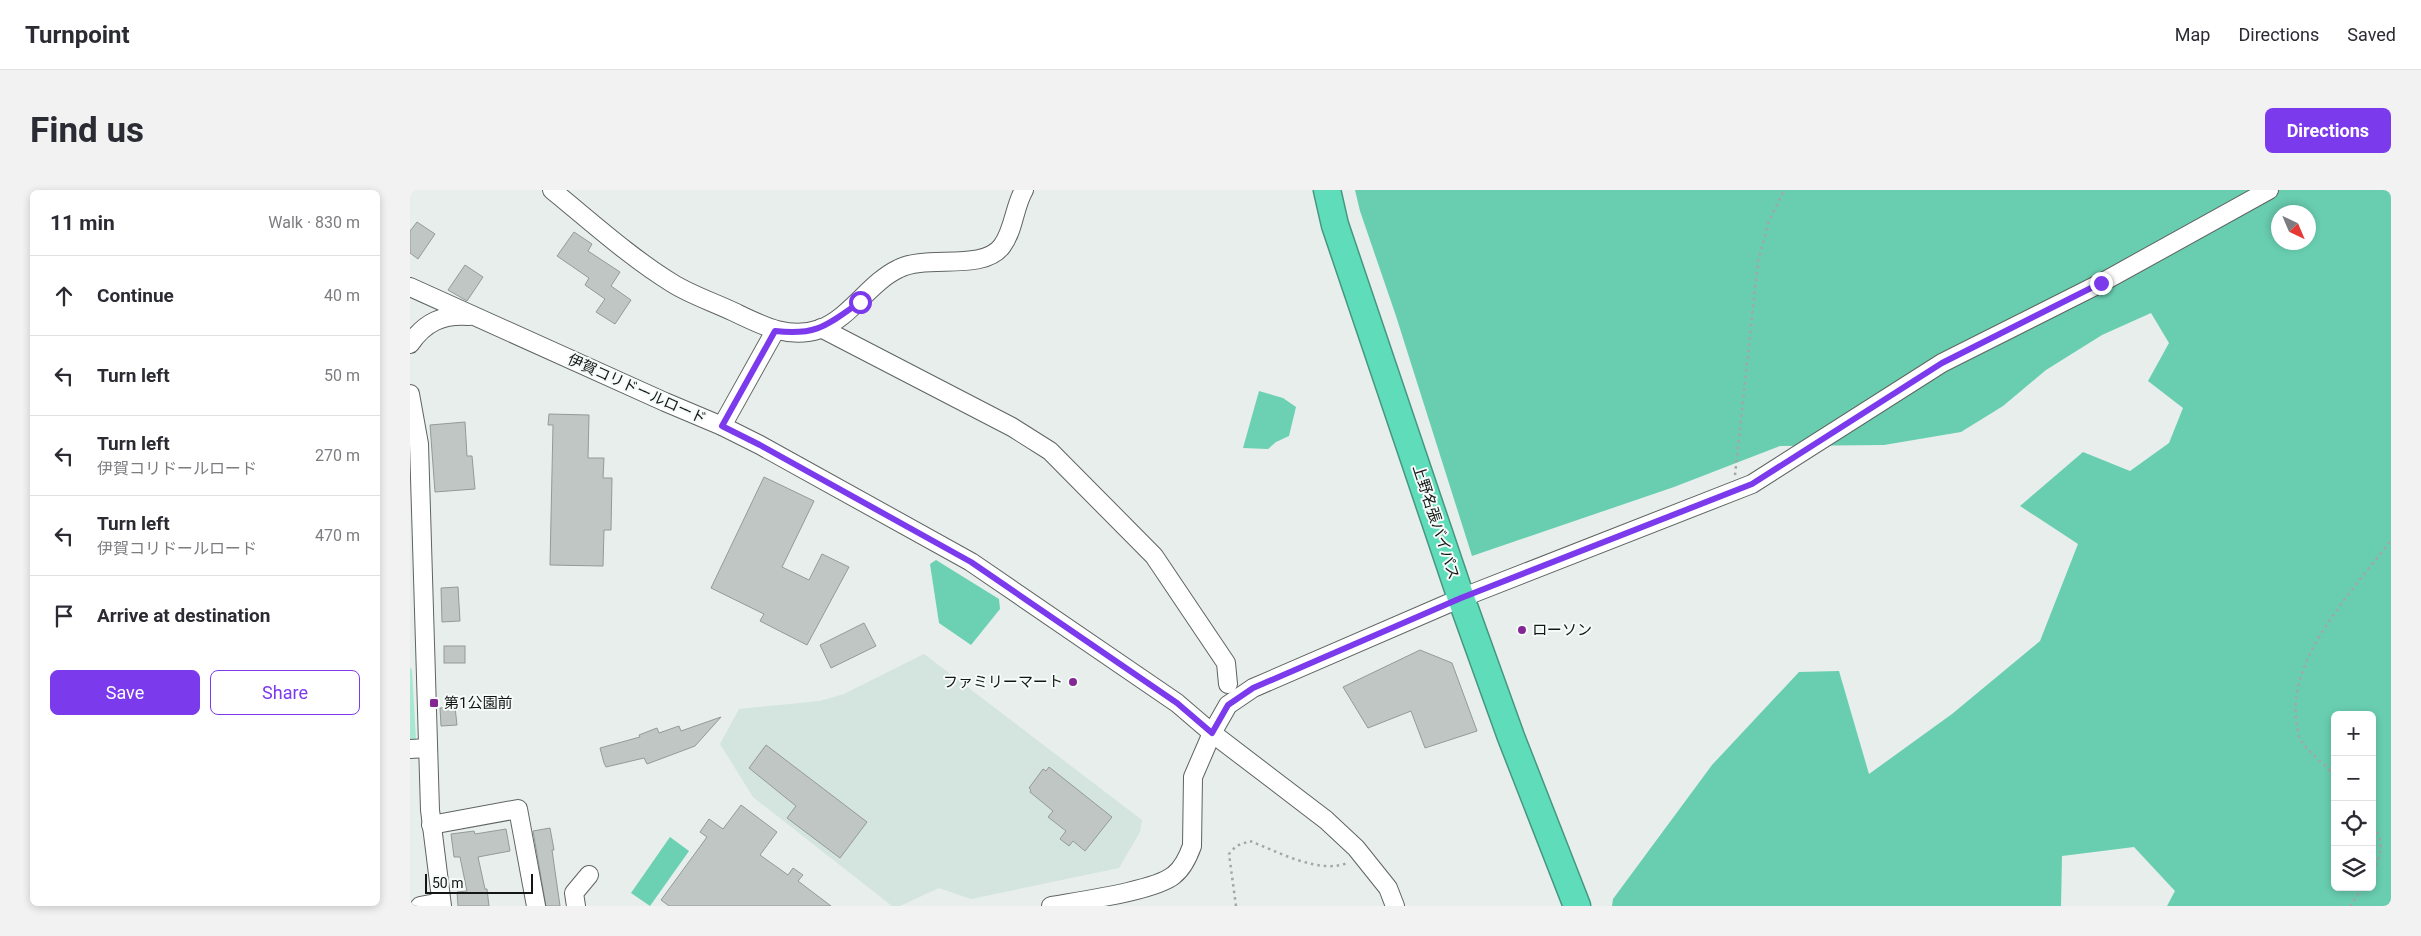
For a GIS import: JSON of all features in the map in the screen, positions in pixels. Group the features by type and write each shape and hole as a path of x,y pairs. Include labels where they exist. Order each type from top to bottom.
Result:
{"highway":[{"name":"上野名張バイパス","path":"1327,190 1335,225 1461,598 1511,738 1577,906"}],"street":[{"path":"552,190 672,283 775,331 804,332 821,328 860,302 878,282 899,268 923,261 963,261 991,256 1002,247 1008,236 1024,190"},
{"path":"1051,906 1155,885 1175,875 1188,856 1192,846 1194,777 1212,733 1228,705 1253,688 1461,598 1752,484 1942,363 2101,283 2269,190"},
{"name":"伊賀コリドールロード","path":"410,286 722,426 760,445 971,562 1177,703 1212,733 1326,820 1361,855 1388,888 1395,906"},
{"path":"410,344 430,322 449,316 475,316"},
{"path":"821,328 1012,427 1050,451 1154,556 1226,663 1228,684"},
{"path":"722,426 775,331"},
{"path":"410,394 419,444 418,658 428,748 431,825 441,904 420,906"},
{"path":"410,749 428,748"},
{"path":"431,825 518,809 536,906"},
{"path":"576,906 574,893 589,875"}],"path":[{"path":"1734,492 1758,261 1769,221 1784,190"},
{"path":"2331,771 2300,739 2295,701 2301,675 2314,647 2332,619 2391,540"},
{"path":"2376,833 2381,849 2381,857 2376,865"},
{"path":"1236,906 1230,854 1236,846 1250,841 1299,860 1331,868 1346,864 1361,855"},
{"path":"2350,906 2360,891"}],"shaded area":[{"path":"1355,190 2391,190 2391,906 2167,906 2175,891 2134,847 2062,856 2061,906 1612,906 1613,899 1712,765 1799,672 1839,671 1869,774 1952,714 2040,641 2078,544 2020,506 2083,452 2130,471 2169,443 2183,408 2148,381 2169,343 2151,313 2102,335 2046,370 2003,406 1961,432 1884,445 1780,446 1674,487 1472,556 1396,316 1360,211"},
{"path":"1259,391 1283,398 1296,407 1289,436 1276,442 1268,449 1243,448"},
{"path":"936,560 999,599 1000,609 971,645 939,623 930,564"},
{"path":"924,654 1142,820 1140,832 1119,868 971,899 939,888 900,906 892,906 753,797 720,744 739,709 820,701 844,694"},
{"path":"410,667 412,670 416,740 410,743"},
{"path":"670,837 689,851 650,906 631,893"}],"building":[{"path":"417,222 435,234 418,259 410,253 410,231"},
{"path":"574,232 592,244 588,251 620,272 611,286 631,300 615,324 596,312 605,299 585,285 589,278 557,256"},
{"path":"465,265 483,277 467,301 448,290"},
{"path":"549,414 589,415 588,458 604,458 603,478 612,478 611,530 604,530 603,566 550,565 553,425 548,425"},
{"path":"465,422 467,456 472,456 475,489 435,492 430,425"},
{"path":"764,477 814,501 782,567 809,580 822,554 849,567 807,645 760,621 764,614 711,588"},
{"path":"458,587 460,621 442,622 441,588"},
{"path":"864,623 876,646 831,668 820,645"},
{"path":"444,646 465,646 465,663 444,663"},
{"path":"1420,650 1452,663 1477,731 1425,748 1411,711 1368,728 1343,687"},
{"path":"455,707 457,725 441,726 440,708"},
{"path":"721,717 695,746 647,764 644,758 606,767 604,763 600,748 640,737 639,735 657,728 659,733 679,726 681,731"},
{"path":"766,745 867,822 840,858 787,818 796,806 749,768"},
{"path":"1049,767 1112,817 1085,851 1073,841 1069,846 1060,839 1066,831 1048,817 1053,811 1030,792 1029,788 1043,769 1046,771"},
{"path":"741,805 777,832 760,855 788,875 793,868 803,875 798,881 831,906 669,906 661,900 707,837 700,832 709,819 723,829"},
{"path":"550,828 560,906 546,906 533,831"},
{"path":"506,829 510,851 478,857 485,889 487,889 489,906 458,906 457,892 467,891 460,857 454,857 451,834 474,831 475,834"}],"place":[{"name":"ローソン","path":"1522,630"},
{"name":"ファミリーマート","path":"1073,682"},
{"name":"第1公園前","path":"434,703"}],"route":[{"path":"860,302 821,328 804,332 775,331 722,426 760,445 971,562 1032,606 1177,703 1212,733 1228,705 1253,688 1274,678 1461,598 1752,484 1942,363 2101,283"}]}
